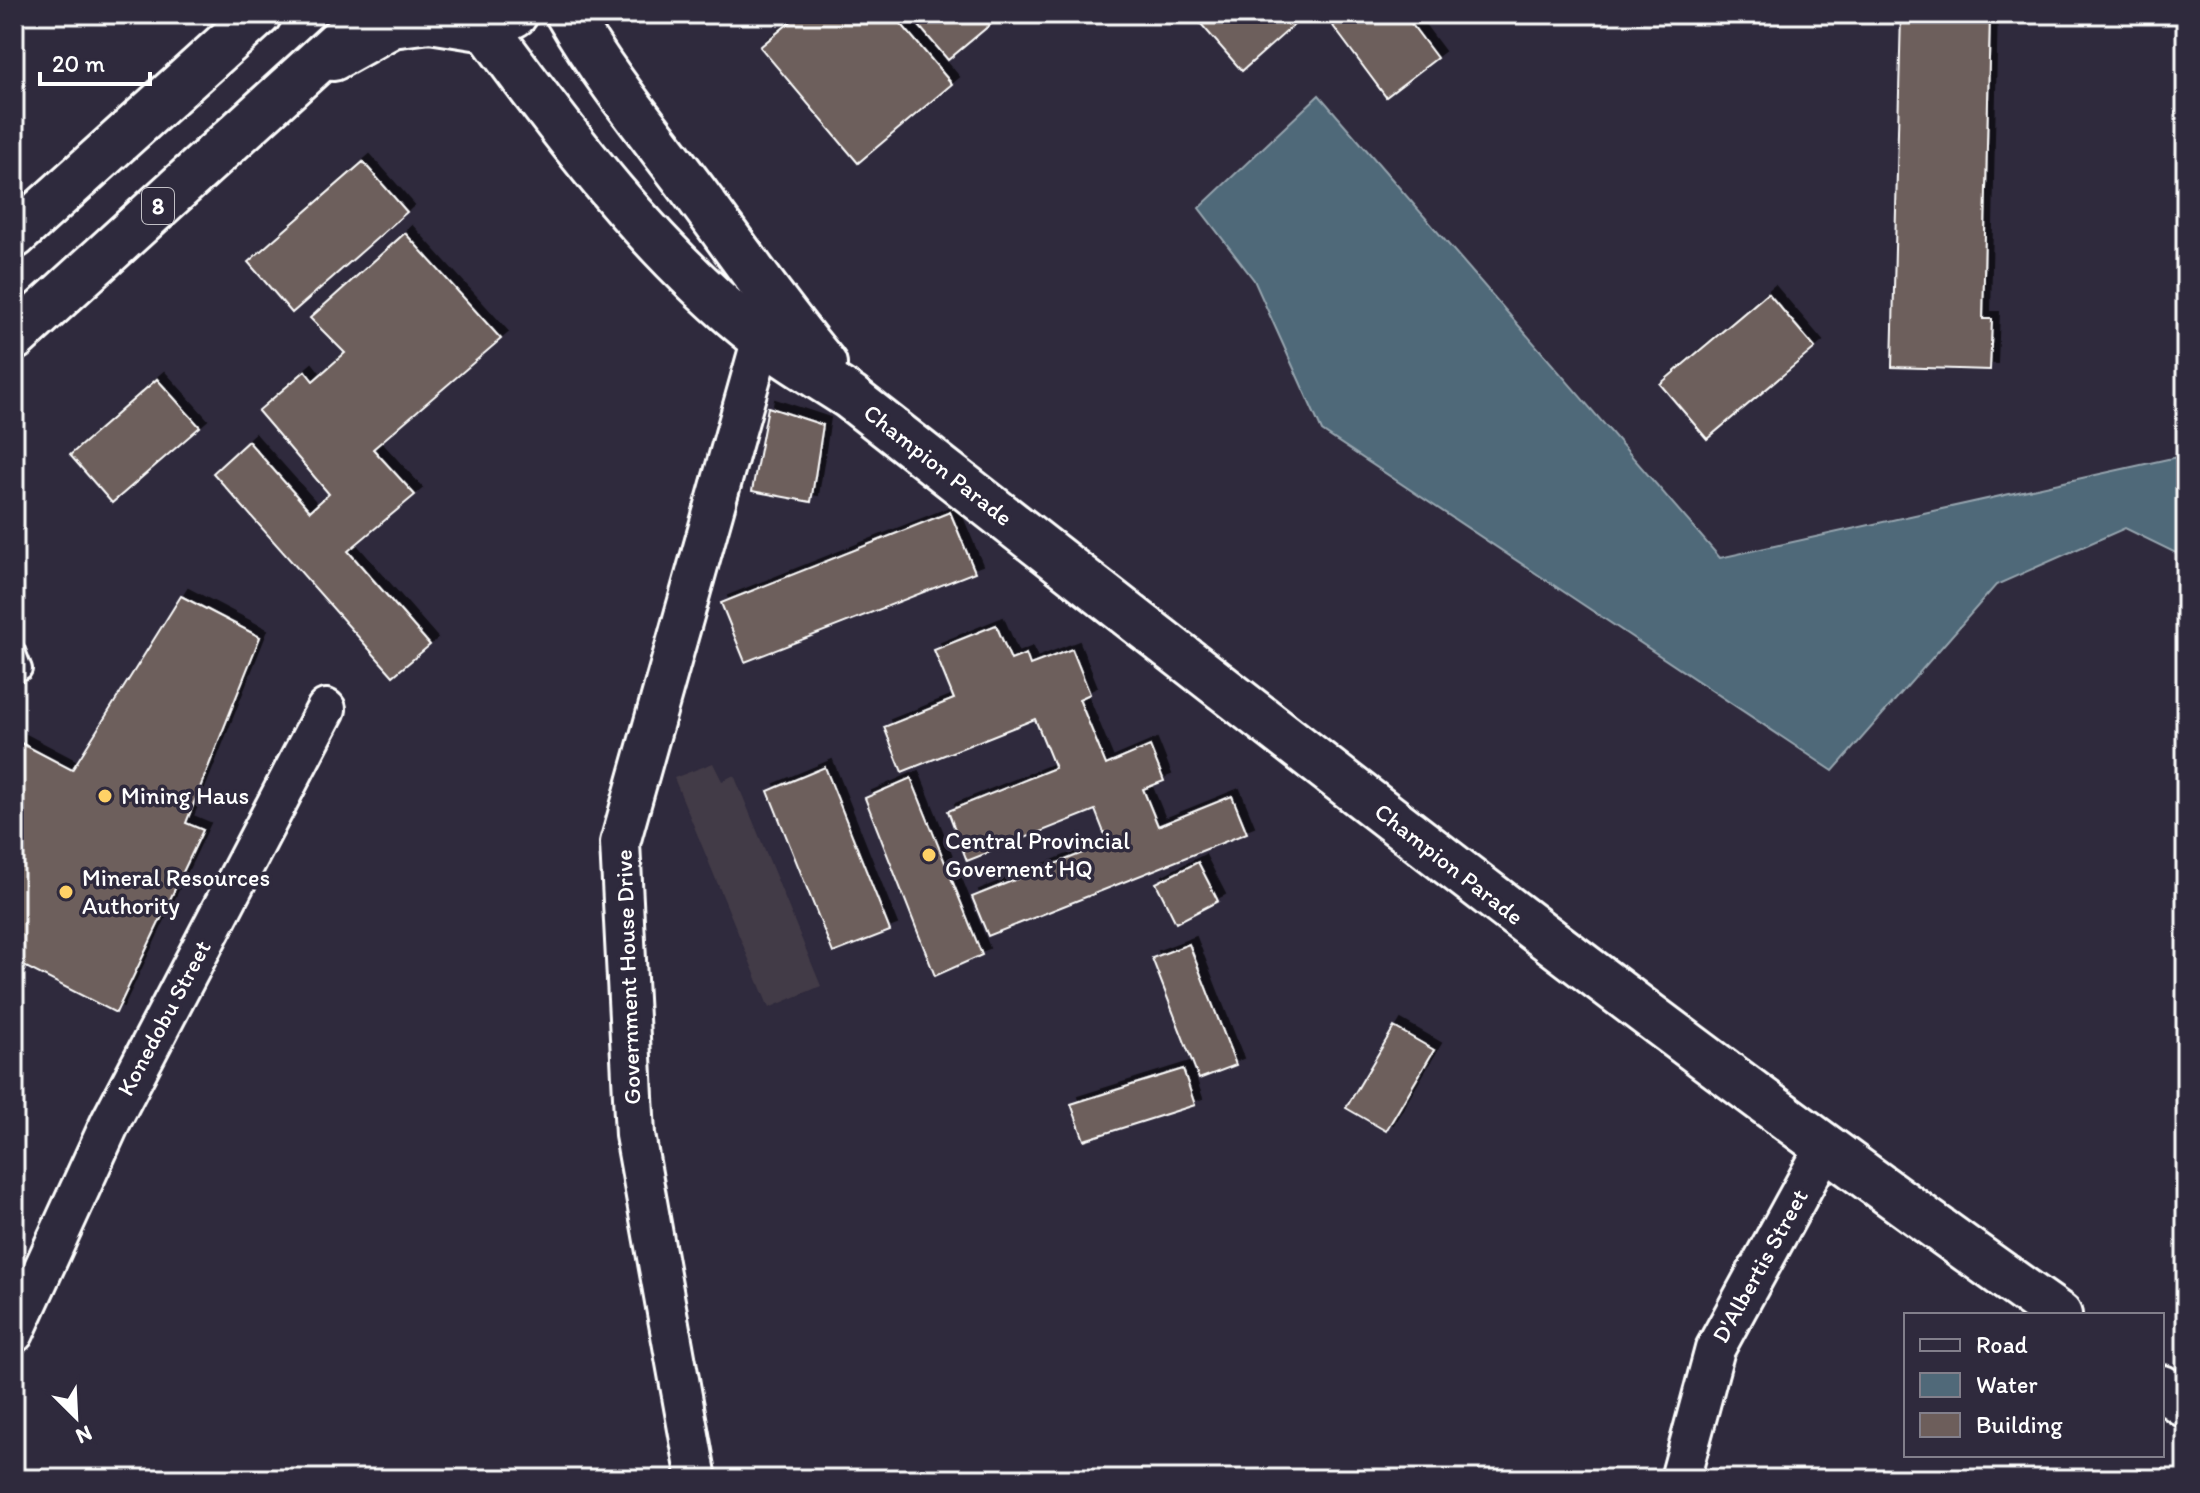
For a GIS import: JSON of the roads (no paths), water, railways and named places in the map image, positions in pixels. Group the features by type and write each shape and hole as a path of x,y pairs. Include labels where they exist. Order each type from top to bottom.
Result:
{"main road":[{"path":"14,236 259,14"},
{"name":"8","path":"14,338 369,14"},
{"name":"Champion Parade","path":"568,14 620,96 698,196 764,317"},
{"path":"303,75 392,25 430,20 501,22"},
{"name":"Champion Parade","path":"501,22 535,95 669,253 764,317 850,397 1554,946 1824,1149 2056,1313"},
{"path":"2164,1389 2186,1405"}],"street":[{"name":"Government House Drive","path":"697,1479 635,1135 620,843 764,317"},
{"name":"Konedobu Street","path":"14,1333 111,1121 326,709"},
{"name":"D'Albertis Street","path":"1680,1479 1715,1349 1824,1149"}],"water":[{"path":"1319,95 1720,558 2186,455 2186,558 2125,528 1996,585 1833,771 1322,431 1254,280 1199,208"}],"place":[{"name":"Mining Haus","path":"105,796"},
{"name":"Central Provincial Governent HQ","path":"929,855"},
{"name":"Mineral Resources Authority","path":"66,892"}]}
